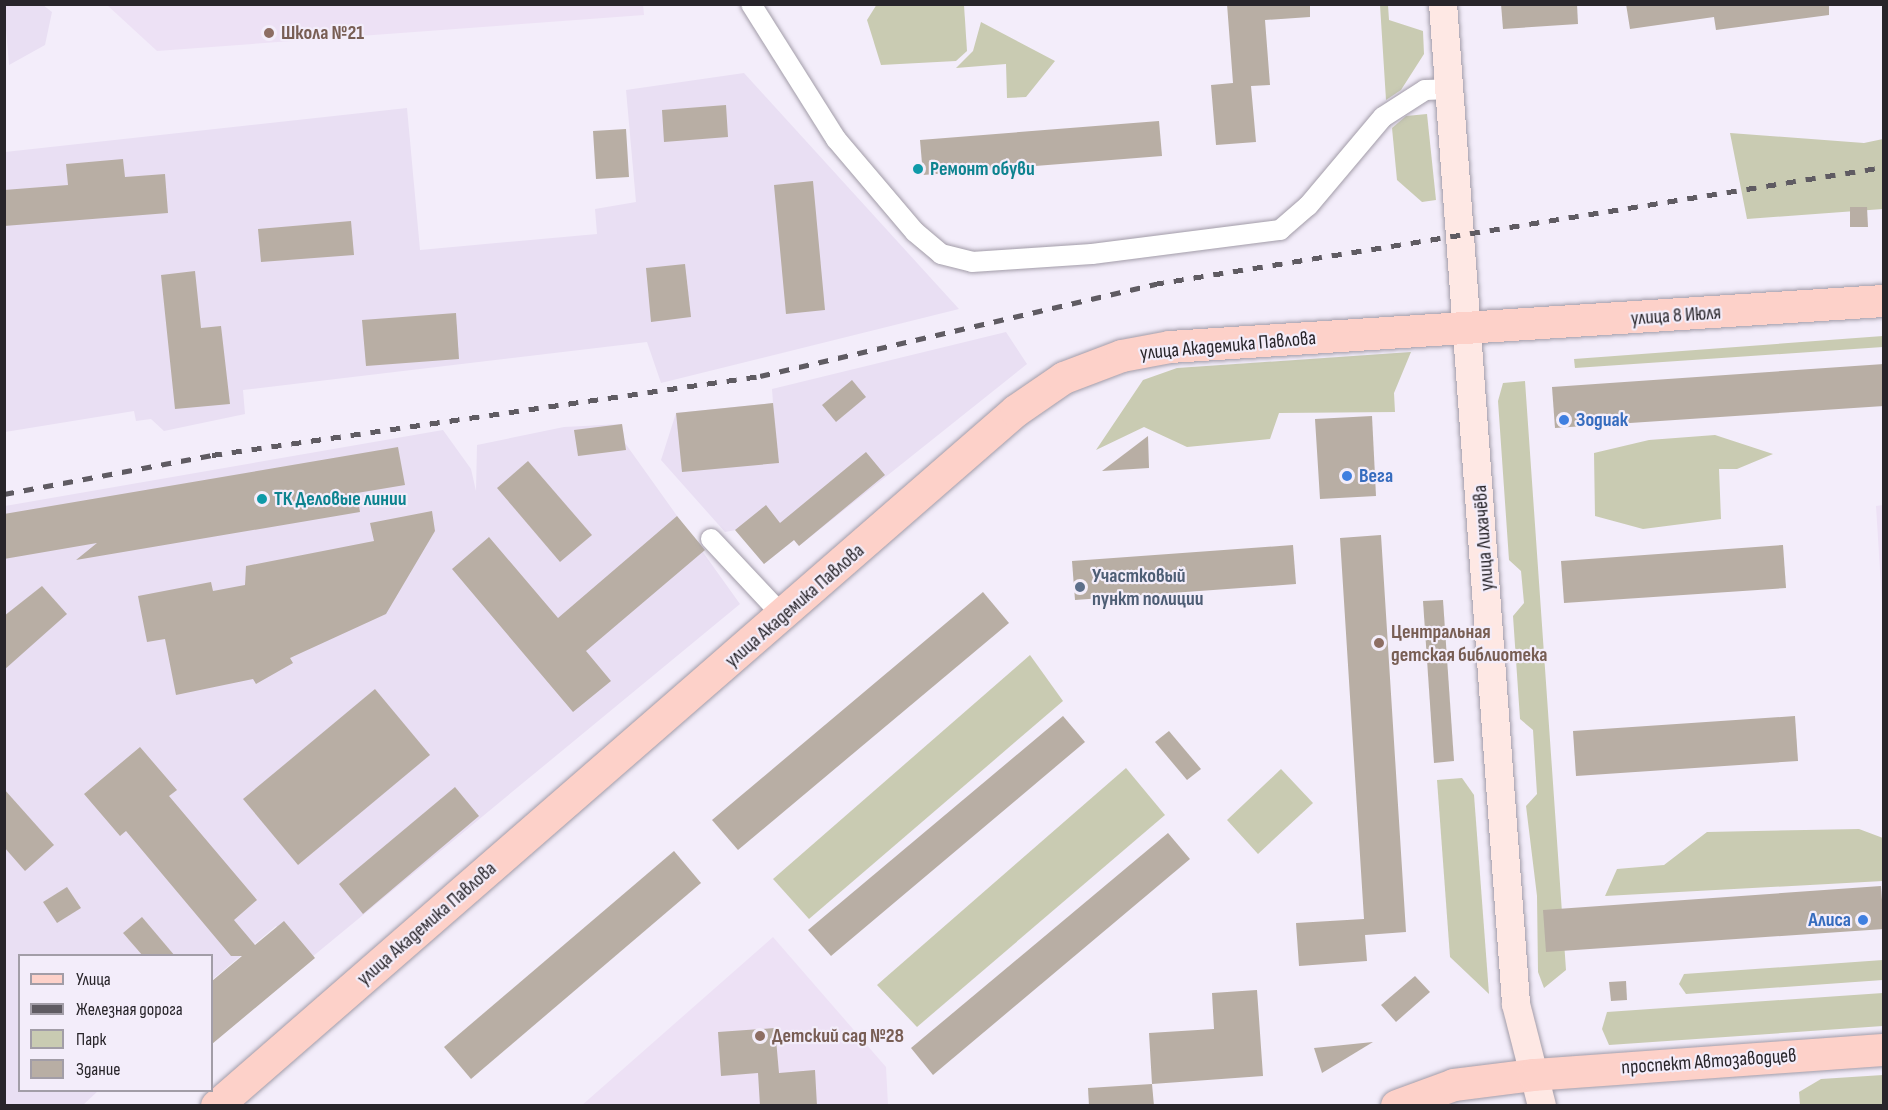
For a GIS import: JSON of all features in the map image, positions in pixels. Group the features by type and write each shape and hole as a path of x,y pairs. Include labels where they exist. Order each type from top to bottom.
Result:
{"main road":[{"name":"улица Лихачёва","path":"1443,4 1469,331 1516,1004 1542,1106"},
{"name":"улица 8 Июля","path":"1469,331 1884,301"},
{"name":"улица Академика Павлова","path":"217,1106 1016,411 1064,378 1122,356 1170,347 1469,331"},
{"name":"проспект Автозаводцев","path":"1397,1106 1454,1086 1534,1075 1884,1050"}],"street":[{"path":"751,4 836,139 915,232 941,254 972,262 1092,254 1280,230 1308,206 1383,117 1425,90 1450,89"},
{"path":"711,539 783,616"}],"shaded area":[{"name":"Школа №21","path":"643,4 644,15 157,51 107,5"},
{"path":"4,5 43,5 52,12 45,45 9,65"},
{"path":"744,73 959,309 661,383 647,342 243,390 245,414 164,431 151,419 136,421 134,411 5,432 5,152 407,108 420,250 597,234 595,209 636,202 626,90"},
{"path":"1006,332 1027,364 799,546 794,540 764,564 736,530 725,532 661,460 676,413 773,403 772,389"},
{"path":"622,424 625,443 740,604 306,962 276,926 213,979 213,954 18,954 18,1092 97,1092 83,1105 5,1106 5,506 443,430 471,469 476,491 477,445 564,427"},
{"path":"1884,505 1883,619 1876,506"},
{"name":"Детский сад №28","path":"773,937 886,1067 888,1105 581,1106"}],"green space":[{"path":"877,4 964,5 967,51 956,61 881,65 867,20"},
{"path":"1380,5 1388,5 1389,20 1423,31 1424,54 1401,90 1386,100"},
{"path":"981,22 1055,61 1026,97 1007,98 1006,64 956,68 973,51"},
{"path":"1427,114 1436,200 1422,202 1397,180 1392,128 1406,116"},
{"path":"1730,133 1864,143 1883,139 1883,209 1747,219"},
{"path":"1883,336 1883,347 1575,368 1574,359"},
{"path":"1411,352 1394,393 1395,412 1279,413 1270,439 1187,447 1144,427 1096,450 1143,380 1177,368"},
{"path":"1525,381 1566,970 1544,988 1538,972 1537,896 1526,806 1537,794 1533,730 1520,719 1513,616 1524,603 1521,571 1509,560 1498,401 1503,383"},
{"path":"1715,435 1773,454 1737,469 1719,469 1721,519 1643,529 1595,516 1594,453 1649,440"},
{"path":"1030,655 1063,701 809,919 773,879"},
{"path":"1126,768 1165,815 917,1027 877,985"},
{"path":"1281,769 1313,803 1258,854 1227,820"},
{"path":"1462,778 1474,795 1489,994 1450,957 1437,780"},
{"path":"1859,829 1883,838 1883,881 1605,896 1617,869 1664,865 1707,832"},
{"path":"1883,960 1883,980 1686,994 1679,984 1684,974"},
{"path":"1883,993 1883,1026 1609,1045 1602,1029 1607,1012"},
{"path":"1883,1075 1883,1105 1800,1105 1799,1092 1821,1079"}],"building":[{"path":"1227,4 1310,4 1310,17 1265,20 1270,85 1251,86 1256,142 1216,145 1211,85 1233,83"},
{"path":"1501,4 1577,4 1578,24 1503,29"},
{"path":"1626,4 1829,4 1829,15 1716,30 1714,17 1630,29"},
{"path":"726,105 728,137 664,142 662,110"},
{"path":"1159,121 1162,156 923,175 920,140"},
{"path":"626,129 629,177 596,179 593,131"},
{"path":"123,159 125,177 165,174 168,213 4,226 4,190 68,185 66,164"},
{"path":"813,181 825,310 786,314 774,185"},
{"path":"1850,207 1867,207 1868,227 1850,227"},
{"path":"351,221 354,255 261,262 258,229"},
{"path":"685,264 691,317 651,322 646,268"},
{"path":"195,271 201,328 221,326 230,404 175,409 161,275"},
{"path":"456,313 459,359 366,366 362,320"},
{"path":"1884,364 1884,406 1555,428 1552,387"},
{"path":"852,380 866,397 836,422 822,405"},
{"path":"773,403 779,463 682,472 676,413"},
{"name":"Вега","path":"1372,416 1376,496 1320,499 1315,419"},
{"path":"622,424 626,450 578,456 574,430"},
{"path":"1148,436 1149,468 1102,471"},
{"path":"398,447 405,485 357,493 360,512 76,560 97,543 4,559 4,514"},
{"path":"866,452 885,475 799,546 794,540 764,564 735,530 766,505 780,523"},
{"path":"528,461 592,535 560,562 497,488"},
{"path":"432,511 435,531 386,614 290,658 293,663 256,684 253,679 176,695 165,639 147,642 138,596 211,582 213,591 245,585 246,566 374,541 370,523"},
{"path":"677,516 705,550 586,651 611,681 573,712 452,569 489,537 558,618"},
{"path":"1381,535 1406,932 1365,935 1367,961 1299,966 1296,923 1364,919 1340,538"},
{"path":"1293,545 1296,584 1075,600 1072,561"},
{"path":"1783,545 1786,588 1564,603 1561,561"},
{"path":"42,586 67,614 4,670 4,616"},
{"path":"983,592 1009,623 738,850 712,820"},
{"path":"1443,600 1454,761 1434,763 1423,601"},
{"path":"375,689 430,755 298,865 243,799"},
{"path":"1063,716 1085,742 831,956 808,930"},
{"path":"1795,716 1798,761 1576,776 1573,731"},
{"path":"1169,731 1201,769 1187,780 1155,742"},
{"path":"140,747 177,790 169,796 257,900 234,920 255,945 284,921 315,958 213,1043 213,980 242,956 231,956 126,831 120,836 84,794"},
{"path":"455,787 479,816 363,914 339,884"},
{"path":"4,789 54,845 25,871 4,847"},
{"path":"1168,833 1190,859 933,1075 911,1048"},
{"path":"674,851 701,883 471,1079 444,1047"},
{"path":"1881,886 1884,929 1546,952 1543,910"},
{"path":"67,887 81,908 57,923 43,902"},
{"path":"142,917 173,954 141,954 123,933"},
{"path":"1415,976 1430,992 1396,1022 1381,1005"},
{"path":"1626,981 1627,1000 1611,1001 1609,982"},
{"path":"1257,990 1263,1076 1152,1084 1149,1033 1214,1029 1212,993"},
{"path":"775,1028 779,1073 815,1070 817,1106 760,1106 758,1073 721,1076 718,1032"},
{"path":"1373,1042 1322,1073 1314,1048"},
{"path":"1152,1084 1154,1106 1089,1106 1088,1088"}],"railway":[{"path":"4,494 212,455 760,376 1154,284 1884,167"}],"place":[{"name":"Школа №21","path":"269,33"},
{"name":"Ремонт обуви","path":"918,169"},
{"name":"Зодиак","path":"1564,420"},
{"name":"Вега","path":"1347,476"},
{"name":"ТК Деловые линии","path":"262,499"},
{"name":"Участковый пункт полиции","path":"1080,587"},
{"name":"Центральная детская библиотека","path":"1379,643"},
{"name":"Алиса","path":"1863,920"},
{"name":"Детский сад №28","path":"760,1036"}]}
